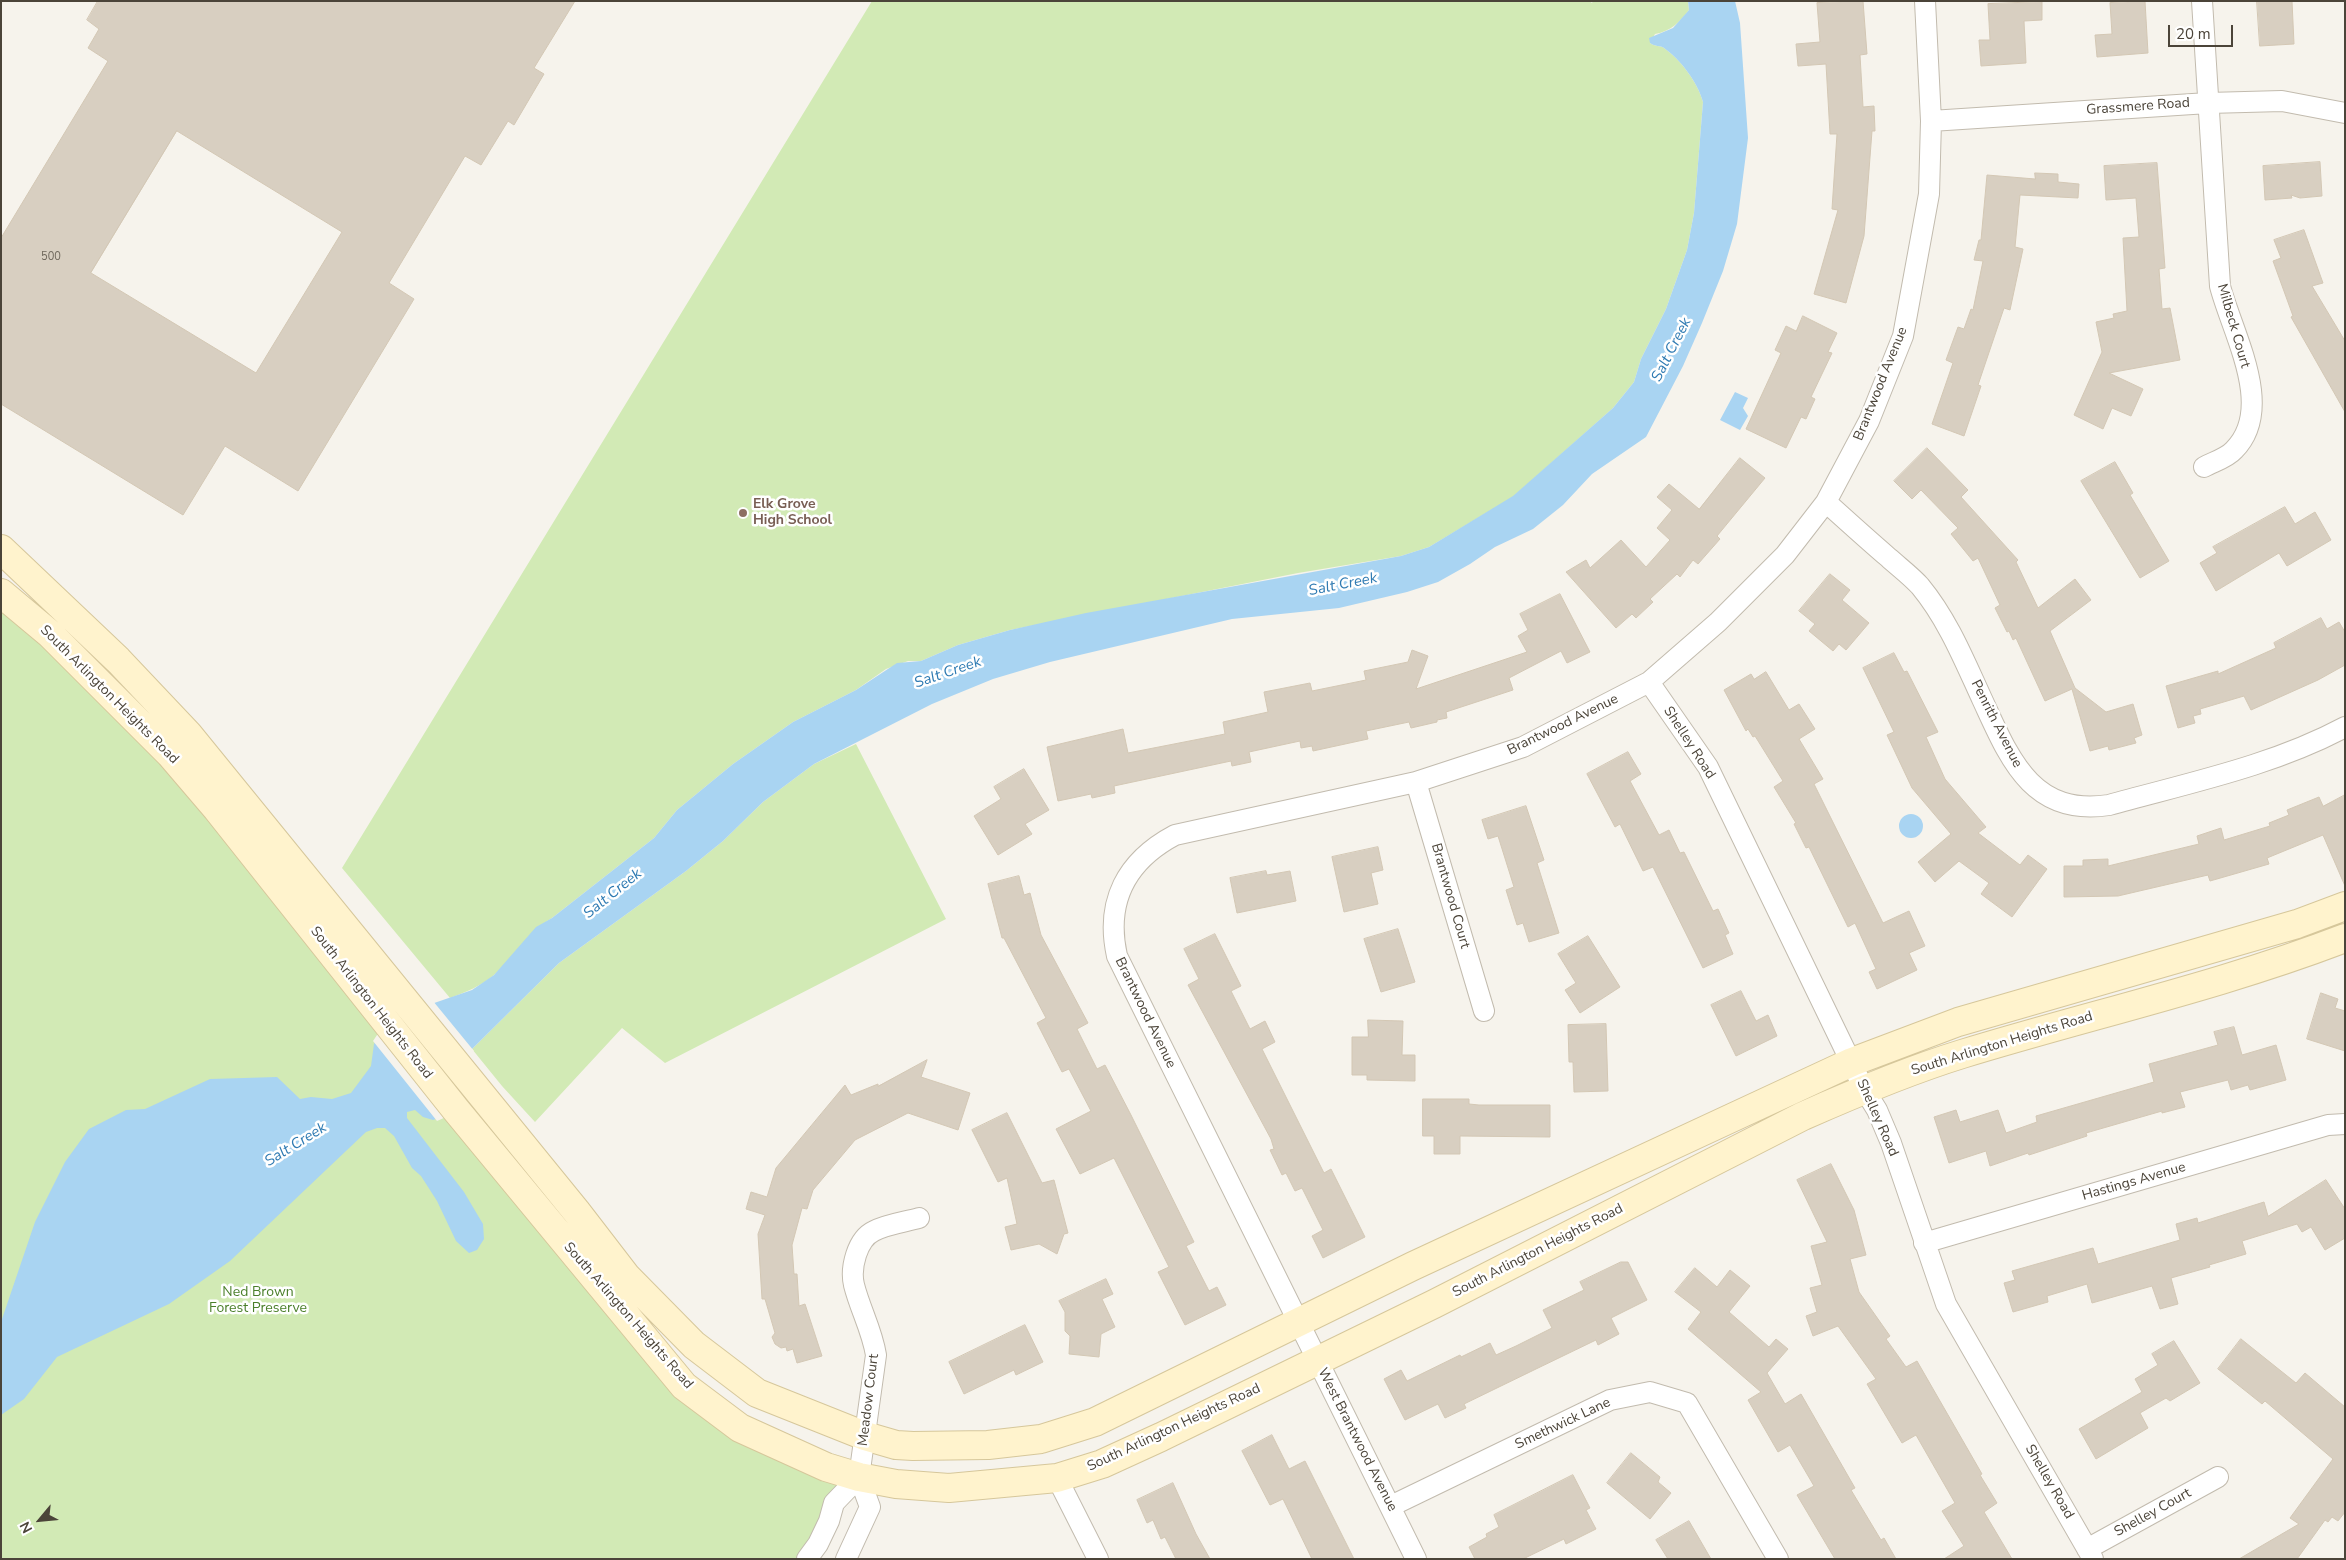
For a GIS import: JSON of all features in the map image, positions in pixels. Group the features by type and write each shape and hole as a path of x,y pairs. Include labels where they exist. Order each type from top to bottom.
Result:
{"main road":[{"name":"South Arlington Heights Road","path":"1,550 118,660 188,734 401,995 626,1276 694,1345 757,1393 865,1436 896,1444 913,1446 988,1445 1041,1439 1095,1422 1523,1214 1852,1062 1958,1022 2297,924 2345,906"},
{"name":"South Arlington Heights Road","path":"1,593 56,641 170,754 217,809 456,1110 684,1386 740,1428 826,1467 859,1477 896,1484 949,1488 1057,1478 1102,1464 1434,1304 1804,1116 1864,1090 1960,1055 2225,978 2345,938"}],"street":[{"name":"Brantwood Avenue","path":"1298,1322 1117,956 1114,941 1115,909 1122,887 1135,866 1160,843 1175,836 1416,782 1523,748 1649,682 1718,622 1772,568 1826,502 1869,422 1903,336 1929,194 1932,120 1925,1"},
{"name":"Milbeck Court","path":"2202,1 2220,286 2226,310 2241,346 2252,394 2250,424 2234,451 2204,467"},
{"name":"Grassmere Road","path":"1932,120 2208,103 2282,102 2345,113"},
{"name":"Penrith Avenue","path":"1826,502 1919,586 1949,628 2009,757 2031,784 2043,794 2058,801 2072,806 2092,808 2109,805 2284,754 2345,727"},
{"name":"Shelley Road","path":"1649,682 1708,767 1864,1090 1877,1110 1891,1143 1946,1304 2090,1554"},
{"name":"Brantwood Court","path":"1416,782 1484,1011"},
{"name":"Hastings Avenue","path":"1924,1243 2328,1125 2345,1124"},
{"name":"Meadow Court","path":"859,1477 876,1356 873,1338 853,1284 856,1252 863,1238 874,1230 919,1218"},
{"name":"West Brantwood Avenue","path":"1298,1322 1416,1559"},
{"name":"Smethwick Lane","path":"1391,1506 1610,1400 1650,1392 1687,1403 1778,1559"},
{"path":"807,1559 818,1544 829,1521 834,1503 859,1477 870,1507 846,1559"},
{"name":"Shelley Court","path":"2090,1554 2218,1477"},
{"path":"1057,1478 1098,1559"}],"green space":[{"path":"872,1 1589,1 1592,3 1593,1 1688,1 1689,10 1682,19 1670,29 1655,34 1650,43 1664,48 1682,65 1697,87 1703,102 1694,213 1687,250 1666,309 1641,359 1634,382 1613,408 1513,497 1429,547 1401,556 1298,573 1010,630 958,645 921,661 908,661 886,669 856,690 793,722 733,764 677,810 654,838 535,931 494,975 479,986 450,998 342,868"},
{"name":"Ned Brown Forest Preserve","path":"1,595 139,723 444,1116 684,1386 859,1477 808,1559 1,1559"},
{"path":"856,744 946,919 665,1063 622,1028 535,1122 472,1049 559,963 686,871 723,841 763,802 814,764"}],"water":[{"name":"Salt Creek","path":"1688,1 1735,1 1740,23 1748,138 1737,224 1723,271 1683,366 1646,437 1592,474 1563,505 1533,529 1495,547 1438,582 1407,592 1339,608 1232,619 1050,662 993,679 932,704 814,764 763,802 723,841 686,871 559,963 472,1049 452,1065 444,1083 444,1116 433,1120 423,1117 415,1110 407,1112 407,1118 464,1192 483,1224 484,1239 477,1250 469,1253 456,1241 437,1201 421,1176 412,1168 394,1136 385,1128 377,1128 366,1132 230,1261 169,1304 57,1357 24,1399 1,1415 1,1322 35,1222 65,1162 89,1129 126,1110 145,1109 210,1079 277,1077 300,1099 311,1097 332,1099 351,1093 371,1066 374,1044 381,1034 408,1012 472,990 494,975 536,927 552,918 654,838 677,810 733,764 793,722 856,690 897,663 921,661 958,645 1010,630 1086,613 1401,556 1429,547 1513,496 1613,408 1634,382 1641,359 1666,309 1687,250 1694,213 1703,102 1697,87 1682,65 1664,48 1650,43 1649,38 1673,28 1689,10"},
{"path":"1735,392 1748,398 1743,408 1748,416 1740,430 1720,420"},
{"path":"1911,814 1920,817 1923,826 1920,835 1911,838 1902,835 1899,826 1902,817"}],"pier":[{"path":"433,1001 474,1051 454,1066 447,1083 446,1117 437,1121 373,1041 381,1029 407,1010"}],"building":[{"path":"98,1 575,1 534,68 544,74 514,125 508,121 481,165 465,156 389,283 414,299 298,491 225,446 183,515 1,404 1,238 108,61 88,48 99,29 87,20","holes":["177,131 342,232 256,373 91,273"]},
{"path":"1863,1 1867,54 1860,55 1863,107 1874,106 1875,131 1872,131 1864,236 1846,303 1814,294 1838,210 1832,209 1837,134 1830,134 1826,64 1798,66 1796,44 1820,42 1817,3"},
{"path":"2145,1 2148,53 2097,57 2095,35 2112,34 2110,3"},
{"path":"2257,1 2292,1 2294,44 2260,46"},
{"path":"2042,2 2042,20 2024,21 2026,63 1981,66 1979,40 1990,40 1988,4"},
{"path":"2320,162 2322,196 2300,198 2291,195 2292,198 2265,200 2263,166"},
{"path":"2157,163 2165,268 2159,269 2162,309 2170,308 2180,360 2109,373 2143,389 2131,416 2112,408 2103,429 2074,415 2102,352 2096,322 2114,318 2113,314 2127,311 2123,238 2139,237 2136,198 2106,200 2104,166"},
{"path":"2035,173 2058,174 2058,182 2079,184 2078,198 2020,195 2015,247 2023,249 2010,310 2004,308 1978,385 1981,386 1964,436 1932,424 1953,363 1946,360 1958,327 1964,329 1971,309 1973,310 1983,261 1974,260 1979,240 1981,240 1987,175 2035,179"},
{"path":"2304,230 2323,283 2312,286 2345,341 2345,412 2291,317 2293,316 2273,261 2281,258 2274,240"},
{"path":"1803,316 1837,333 1828,352 1832,353 1811,397 1815,399 1806,419 1801,417 1786,448 1746,429 1781,353 1775,350 1786,326 1796,331"},
{"path":"1927,448 1968,490 1961,497 2018,560 2016,562 2038,608 2075,579 2091,600 2050,631 2075,688 2106,712 2133,704 2142,735 2134,738 2136,743 2109,750 2108,746 2090,751 2072,689 2045,701 2016,638 2013,640 2009,631 2007,632 1995,608 2000,605 1978,558 1973,561 1951,534 1958,528 1921,490 1912,499 1894,481"},
{"path":"1740,458 1765,478 1717,536 1720,539 1698,564 1693,560 1680,577 1677,574 1650,599 1653,602 1636,618 1632,614 1616,628 1566,572 1586,560 1590,568 1621,540 1646,567 1670,540 1657,528 1672,510 1657,497 1669,484 1699,509"},
{"path":"2115,462 2133,493 2130,495 2169,561 2140,578 2081,481"},
{"path":"2285,507 2295,524 2315,512 2331,540 2287,566 2279,553 2216,591 2200,563 2217,553 2213,547"},
{"path":"1830,574 1850,590 1842,600 1869,623 1846,650 1839,644 1833,651 1809,631 1815,624 1799,611"},
{"path":"1560,594 1590,652 1567,663 1561,651 1509,678 1513,690 1446,712 1447,718 1411,728 1409,722 1366,731 1368,739 1313,751 1312,746 1301,748 1300,741 1249,752 1251,762 1232,766 1231,761 1114,786 1115,793 1092,798 1091,794 1058,801 1047,747 1123,729 1128,753 1225,734 1223,722 1268,712 1264,692 1310,683 1312,691 1366,680 1364,671 1408,662 1412,650 1428,656 1416,689 1527,652 1518,636 1528,630 1520,614"},
{"path":"2321,618 2327,629 2339,622 2345,632 2345,665 2318,680 2251,710 2244,696 2200,709 2201,714 2193,716 2195,723 2178,728 2166,686 2218,671 2218,674 2276,648 2274,643"},
{"path":"1894,653 1904,672 1907,671 1938,732 1926,737 1945,779 1986,827 1978,833 2020,865 2028,855 2047,869 2012,917 1981,894 1989,883 1959,861 1935,882 1918,862 1951,834 1912,788 1887,735 1894,732 1863,668"},
{"path":"1766,672 1789,710 1799,704 1815,729 1799,739 1823,779 1814,784 1883,923 1909,911 1925,946 1909,953 1917,970 1877,989 1869,972 1876,969 1855,923 1848,927 1809,847 1806,848 1794,824 1796,823 1774,787 1783,781 1755,736 1753,737 1748,729 1746,731 1724,690 1751,674 1754,679"},
{"path":"1628,752 1641,774 1630,781 1659,835 1669,830 1680,853 1684,852 1713,911 1718,909 1729,933 1725,935 1733,954 1703,968 1653,867 1643,871 1620,824 1615,827 1587,774"},
{"path":"1024,769 1049,810 1025,824 1032,834 998,855 974,816 1001,799 994,787"},
{"path":"2345,795 2345,886 2323,835 2267,858 2269,864 2210,881 2208,875 2118,896 2064,897 2064,866 2083,866 2083,860 2108,859 2108,866 2199,844 2197,836 2221,828 2224,840 2270,826 2269,823 2289,815 2287,810 2319,797 2323,806"},
{"path":"1526,806 1544,860 1537,863 1559,933 1529,942 1523,923 1517,925 1506,890 1514,887 1498,836 1488,839 1482,820"},
{"path":"1378,847 1383,870 1371,873 1378,904 1344,912 1332,857"},
{"path":"1266,871 1267,875 1290,871 1296,901 1237,913 1230,878"},
{"path":"1019,876 1024,895 1030,893 1041,935 1088,1023 1077,1029 1097,1069 1105,1065 1131,1115 1194,1242 1186,1246 1209,1291 1217,1287 1226,1305 1185,1325 1158,1272 1169,1267 1114,1158 1080,1174 1056,1129 1091,1111 1069,1069 1062,1072 1037,1023 1046,1018 1004,938 1002,938 988,884"},
{"path":"1398,929 1415,982 1381,992 1364,939"},
{"path":"1215,934 1241,986 1231,991 1250,1029 1265,1021 1275,1042 1262,1049 1324,1173 1331,1169 1365,1237 1323,1258 1312,1236 1323,1230 1302,1188 1295,1191 1286,1173 1282,1175 1270,1150 1274,1149 1271,1139 1188,985 1199,979 1184,949"},
{"path":"1588,936 1620,987 1580,1013 1565,990 1576,983 1558,954"},
{"path":"1741,991 1756,1021 1768,1015 1777,1036 1736,1056 1711,1005"},
{"path":"2321,993 2338,999 2335,1008 2345,1011 2345,1051 2307,1039"},
{"path":"1368,1020 1403,1021 1402,1055 1415,1055 1415,1081 1367,1080 1367,1075 1352,1075 1352,1037 1368,1037"},
{"path":"1606,1024 1608,1091 1574,1092 1573,1062 1569,1062 1568,1025"},
{"path":"2234,1027 2242,1055 2276,1045 2286,1080 2250,1090 2248,1085 2231,1090 2228,1080 2180,1092 2185,1107 2162,1113 2162,1111 2086,1133 2087,1136 2029,1155 2028,1153 1990,1166 1986,1151 1949,1163 1934,1117 1956,1110 1960,1122 1998,1110 2006,1133 2037,1122 2036,1116 2154,1082 2149,1064 2218,1045 2214,1032"},
{"path":"927,1060 921,1077 970,1093 958,1130 908,1113 855,1140 813,1190 807,1209 802,1208 792,1245 794,1274 797,1274 799,1306 805,1304 822,1356 797,1363 793,1349 787,1351 786,1347 781,1348 775,1344 772,1337 775,1333 765,1299 762,1299 758,1234 765,1215 746,1209 751,1192 767,1197 776,1168 845,1085 851,1095 878,1084 878,1086"},
{"path":"1423,1099 1469,1099 1469,1104 1479,1105 1550,1105 1550,1137 1460,1136 1460,1154 1434,1154 1434,1136 1423,1136"},
{"path":"1007,1113 1042,1183 1054,1180 1068,1233 1064,1234 1057,1254 1039,1244 1011,1250 1005,1227 1017,1224 1007,1178 998,1182 972,1130"},
{"path":"1831,1164 1854,1210 1866,1255 1850,1259 1859,1292 1890,1336 1886,1339 1906,1367 1917,1361 1982,1474 1980,1475 1997,1503 1984,1512 2012,1559 1944,1559 1964,1546 1942,1511 1955,1503 1916,1435 1902,1443 1867,1384 1876,1379 1838,1326 1813,1336 1806,1316 1817,1312 1810,1288 1822,1285 1811,1246 1827,1242 1797,1180"},
{"path":"2326,1180 2345,1209 2345,1238 2325,1250 2311,1227 2302,1232 2297,1224 2242,1241 2246,1254 2171,1278 2178,1304 2160,1309 2152,1286 2092,1303 2087,1284 2047,1296 2048,1302 2013,1312 2004,1283 2015,1280 2012,1271 2093,1248 2098,1264 2180,1240 2176,1224 2197,1218 2198,1223 2264,1202 2268,1216"},
{"path":"1621,1262 1628,1262 1647,1300 1611,1318 1619,1334 1598,1345 1596,1340 1464,1404 1466,1408 1445,1418 1438,1404 1405,1420 1384,1379 1401,1370 1407,1381 1460,1355 1461,1357 1490,1343 1496,1355 1516,1346 1552,1328 1543,1310 1584,1290 1580,1282"},
{"path":"1695,1268 1717,1287 1730,1270 1750,1286 1729,1312 1769,1347 1776,1339 1788,1349 1767,1373 1785,1404 1801,1394 1855,1488 1851,1490 1881,1540 1884,1538 1896,1559 1835,1559 1797,1495 1814,1486 1790,1445 1778,1452 1748,1400 1761,1392 1688,1329 1701,1312 1675,1292"},
{"path":"1106,1279 1113,1294 1102,1299 1115,1327 1101,1334 1099,1357 1069,1354 1070,1336 1065,1331 1065,1312 1059,1301"},
{"path":"1025,1325 1043,1362 1016,1375 1014,1370 964,1394 949,1362"},
{"path":"2241,1339 2296,1383 2305,1373 2345,1407 2345,1512 2338,1521 2332,1517 2328,1522 2325,1520 2297,1559 2239,1559 2299,1524 2290,1518 2333,1459 2265,1401 2262,1404 2218,1369"},
{"path":"2174,1341 2200,1383 2170,1401 2166,1398 2140,1413 2148,1428 2096,1459 2079,1429 2142,1392 2135,1379 2158,1365 2152,1354"},
{"path":"1272,1435 1289,1469 1305,1461 1354,1559 1312,1559 1283,1499 1270,1505 1242,1451"},
{"path":"1631,1453 1660,1477 1658,1482 1671,1493 1650,1519 1607,1483"},
{"path":"1573,1475 1590,1508 1586,1510 1596,1529 1566,1544 1564,1539 1523,1559 1475,1559 1469,1547 1487,1537 1486,1534 1499,1527 1494,1515"},
{"path":"1173,1483 1196,1534 1210,1559 1176,1559 1165,1537 1161,1539 1153,1520 1147,1523 1137,1500"},
{"path":"1689,1521 1711,1559 1668,1559 1656,1540"}],"place":[{"name":"Elk Grove High School","path":"743,513"}]}
